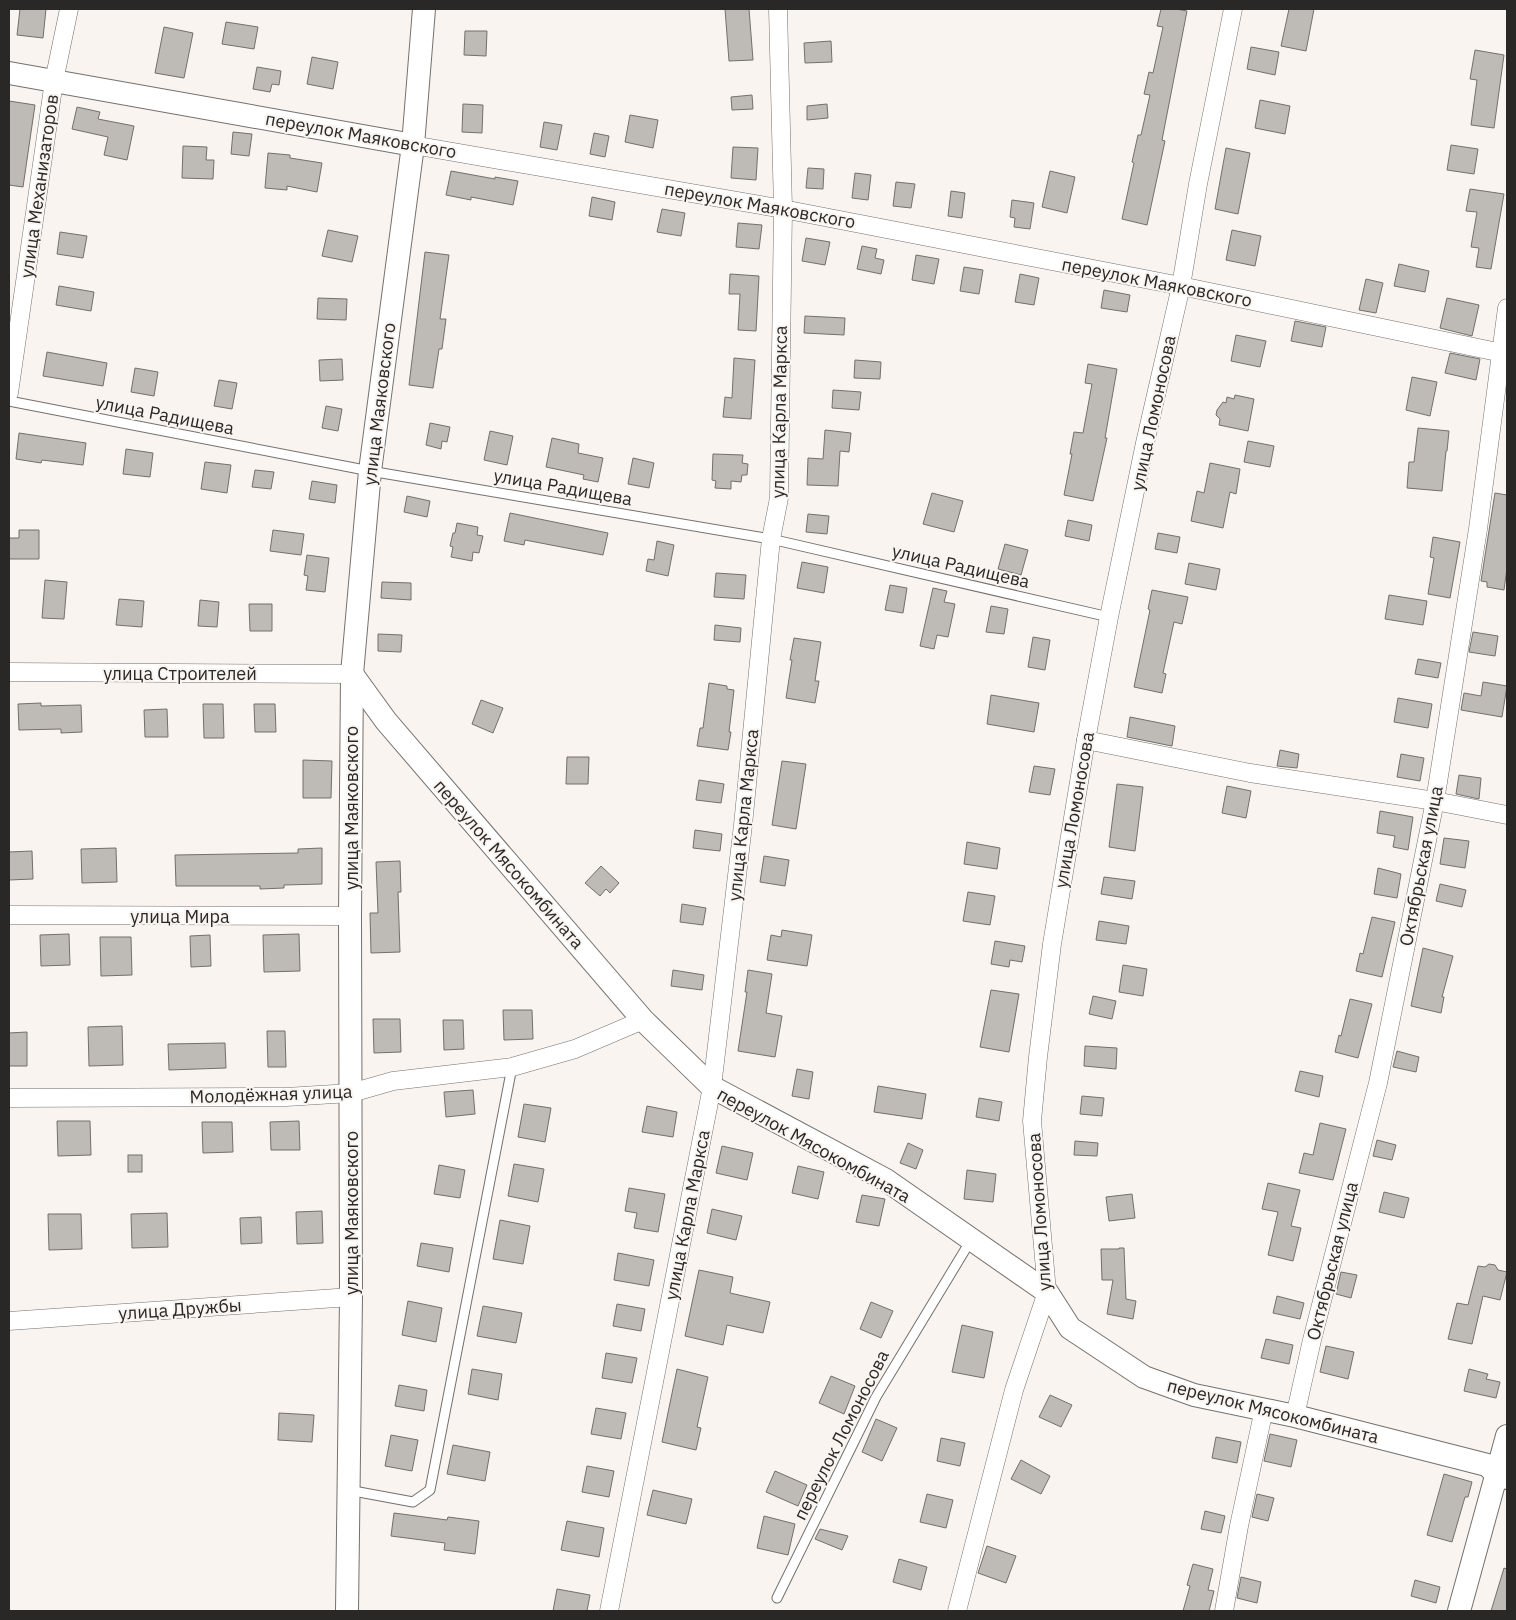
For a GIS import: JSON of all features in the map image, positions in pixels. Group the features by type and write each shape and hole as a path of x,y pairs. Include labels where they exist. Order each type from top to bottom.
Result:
{"street":[{"name":"улица Механизаторов","path":"9,393 54,81 69,9"},
{"name":"улица Маяковского","path":"347,1611 351,1297 350,916 352,674 370,471 413,145 424,9"},
{"name":"улица Карла Маркса","path":"609,1611 712,1087 743,825 771,539 779,498 783,208 778,9"},
{"name":"улица Ломоносова","path":"957,1611 1014,1390 1047,1292 1032,1121 1052,944 1086,740 1109,617 1145,443 1181,286 1198,184 1233,9"},
{"name":"переулок Маяковского","path":"9,73 413,145 783,208 1181,286 1504,353"},
{"name":"Октябрьская улица","path":"1295,1416 1312,1340 1378,1083 1435,801 1504,353 1507,308"},
{"name":"улица Строителей","path":"9,672 352,674"},
{"name":"переулок Мясокомбината","path":"352,674 386,721 643,1020 712,1087 886,1180 1047,1292 1070,1328 1144,1377 1194,1395 1295,1416 1487,1465 1502,1476"},
{"path":"1086,740 1250,773 1435,801 1507,815"},
{"name":"улица Мира","path":"9,915 350,916"},
{"name":"Молодёжная улица","path":"9,1098 286,1097 351,1093 393,1082 512,1067 575,1049 643,1020"},
{"name":"улица Дружбы","path":"9,1321 351,1297"},
{"path":"1224,1611 1239,1526 1264,1409"},
{"path":"1459,1611 1502,1476 1507,1436"}],"lane":[{"name":"улица Радищева","path":"9,401 370,471 771,539 1109,617"},
{"path":"348,1490 413,1502 430,1490 512,1067"},
{"name":"переулок Ломоносова","path":"777,1598 876,1396 971,1240"}],"building":[{"path":"20,9 46,9 43,38 17,35"},
{"path":"725,9 749,9 753,60 729,61"},
{"path":"1161,9 1187,11 1162,140 1165,141 1147,225 1122,219 1138,135 1141,135 1150,95 1144,94 1149,72 1153,73 1163,27 1157,26"},
{"path":"1289,9 1314,9 1306,51 1281,46"},
{"path":"226,22 258,27 254,49 222,44"},
{"path":"164,27 193,33 184,78 155,73"},
{"path":"465,31 487,31 486,56 464,55"},
{"path":"831,41 832,62 805,63 804,43"},
{"path":"1251,47 1279,52 1275,75 1247,69"},
{"path":"1475,50 1504,55 1494,128 1471,125 1477,80 1470,79"},
{"path":"312,57 338,62 333,89 307,84"},
{"path":"257,67 281,71 279,85 272,84 270,92 253,89"},
{"path":"752,95 753,109 732,110 731,97"},
{"path":"1260,100 1290,106 1285,134 1255,128"},
{"path":"9,101 35,105 23,187 9,185"},
{"path":"463,104 483,105 482,133 462,132"},
{"path":"827,104 828,118 807,120 807,106"},
{"path":"77,107 100,112 98,119 134,126 127,160 104,155 108,137 72,129"},
{"path":"630,115 658,120 653,148 625,142"},
{"path":"544,122 562,125 557,150 540,147"},
{"path":"233,132 252,134 249,156 231,154"},
{"path":"594,133 609,136 605,157 590,154"},
{"path":"1451,145 1478,149 1474,174 1447,170"},
{"path":"183,146 207,147 206,160 214,160 213,179 182,178"},
{"path":"733,147 758,148 756,180 731,178"},
{"path":"1226,148 1250,153 1238,214 1215,209"},
{"path":"268,153 290,155 290,158 322,163 317,192 287,186 287,190 265,188"},
{"path":"808,168 824,169 823,189 806,188"},
{"path":"451,171 518,181 513,205 471,197 471,200 446,195"},
{"path":"1050,171 1075,177 1067,213 1042,207"},
{"path":"855,173 871,175 868,200 852,198"},
{"path":"896,182 915,184 911,208 893,206"},
{"path":"1470,189 1504,194 1491,269 1476,267 1479,248 1471,247 1477,212 1466,211"},
{"path":"951,191 965,193 962,218 948,216"},
{"path":"592,197 615,202 612,220 589,216"},
{"path":"1012,200 1034,203 1030,229 1014,227 1015,218 1010,217"},
{"path":"662,209 685,213 681,236 657,232"},
{"path":"738,223 762,225 759,249 736,247"},
{"path":"328,230 358,236 352,262 322,256"},
{"path":"1232,230 1261,236 1255,266 1226,260"},
{"path":"60,232 87,236 83,258 57,254"},
{"path":"806,238 830,242 825,265 802,261"},
{"path":"862,246 877,249 875,258 884,260 881,274 857,269"},
{"path":"425,252 449,255 440,319 446,319 442,349 439,349 433,388 409,385"},
{"path":"916,255 939,259 934,284 912,280"},
{"path":"1399,264 1429,271 1425,292 1394,286"},
{"path":"964,267 983,270 979,294 960,291"},
{"path":"730,274 759,276 756,331 738,330 740,294 729,294"},
{"path":"1020,274 1039,278 1034,305 1015,302"},
{"path":"1366,279 1383,283 1376,313 1359,310"},
{"path":"59,286 94,292 91,311 56,305"},
{"path":"1104,290 1130,295 1127,312 1101,308"},
{"path":"318,298 347,299 346,320 317,319"},
{"path":"1447,298 1479,305 1472,336 1440,328"},
{"path":"805,316 845,318 844,335 804,333"},
{"path":"1295,321 1326,327 1322,347 1291,341"},
{"path":"1236,335 1266,341 1260,367 1231,361"},
{"path":"47,352 107,363 103,386 43,376"},
{"path":"1450,353 1480,359 1476,380 1445,373"},
{"path":"734,358 755,360 751,419 723,417 725,397 732,398"},
{"path":"342,359 343,380 320,381 319,360"},
{"path":"855,360 881,362 880,379 854,378"},
{"path":"1088,364 1117,369 1105,438 1107,438 1093,501 1064,495 1074,432 1083,433 1092,384 1085,383"},
{"path":"135,368 158,372 154,396 131,392"},
{"path":"1412,377 1437,382 1430,416 1406,410"},
{"path":"219,380 237,383 232,409 214,406"},
{"path":"833,390 861,392 859,410 832,408"},
{"path":"1235,395 1254,399 1248,431 1219,425 1220,419 1216,415 1217,410 1223,402 1226,403 1227,397 1234,399"},
{"path":"326,406 342,409 338,431 322,428"},
{"path":"430,423 450,427 447,442 442,441 441,449 426,445"},
{"path":"1418,428 1449,431 1442,491 1407,488 1409,462 1414,462"},
{"path":"825,430 851,433 849,452 840,451 838,486 807,485 808,458 823,459"},
{"path":"490,431 513,436 507,465 484,460"},
{"path":"19,433 86,443 83,465 42,460 41,463 16,459"},
{"path":"552,438 579,444 578,453 603,458 598,482 583,479 584,475 546,467"},
{"path":"1248,441 1274,446 1270,467 1244,462"},
{"path":"126,449 153,453 150,477 123,474"},
{"path":"713,454 743,455 742,463 748,464 747,475 742,475 741,482 731,481 731,489 715,488 716,481 712,480"},
{"path":"633,458 654,463 649,488 628,484"},
{"path":"205,462 231,465 227,493 201,489"},
{"path":"1210,463 1240,469 1236,494 1230,492 1223,528 1191,521 1197,491 1204,493"},
{"path":"255,470 274,472 271,489 252,487"},
{"path":"312,481 337,485 335,503 309,499"},
{"path":"932,493 963,501 954,532 923,524"},
{"path":"1495,493 1507,495 1507,568 1504,590 1487,587 1487,582 1481,581"},
{"path":"407,496 430,501 427,517 404,512"},
{"path":"510,513 608,533 603,555 525,540 524,545 504,541"},
{"path":"808,514 829,516 827,534 806,532"},
{"path":"1068,520 1092,525 1089,541 1065,536"},
{"path":"457,523 478,527 477,535 483,536 479,553 473,552 472,561 451,557 453,547 450,546"},
{"path":"19,530 39,530 39,559 9,559 9,538 19,538"},
{"path":"273,530 304,534 301,555 270,551"},
{"path":"1158,533 1180,537 1177,553 1155,549"},
{"path":"1433,537 1460,542 1450,598 1428,594 1434,558 1430,557"},
{"path":"657,541 674,545 668,576 646,571 648,559 654,560"},
{"path":"1005,544 1028,550 1021,575 998,569"},
{"path":"307,555 329,558 325,592 306,590 308,576 304,575"},
{"path":"802,562 828,567 824,593 797,588"},
{"path":"1189,563 1220,569 1216,590 1185,584"},
{"path":"716,573 746,575 744,599 714,597"},
{"path":"45,580 67,582 64,619 42,618"},
{"path":"382,582 411,583 411,600 381,598"},
{"path":"890,585 907,588 903,613 885,610"},
{"path":"933,588 947,591 944,602 955,604 948,637 937,635 934,649 920,646"},
{"path":"1152,590 1188,597 1182,624 1174,622 1163,673 1166,674 1162,693 1134,687 1150,610 1148,609"},
{"path":"1389,595 1427,601 1423,625 1385,619"},
{"path":"119,599 144,601 142,627 116,625"},
{"path":"200,600 219,602 217,627 198,626"},
{"path":"249,604 272,604 272,631 250,631"},
{"path":"991,606 1008,609 1004,634 986,632"},
{"path":"715,625 741,628 740,642 714,640"},
{"path":"1473,632 1498,636 1495,656 1469,652"},
{"path":"378,634 402,635 401,652 378,651"},
{"path":"1033,637 1050,640 1045,670 1028,667"},
{"path":"794,638 821,642 815,681 819,681 815,703 786,698"},
{"path":"1418,659 1441,663 1438,678 1415,674"},
{"path":"1483,682 1507,686 1502,717 1461,710 1464,693 1481,696"},
{"path":"709,683 727,686 727,689 734,690 728,750 697,746 700,728 703,728"},
{"path":"991,695 1039,703 1034,732 987,724"},
{"path":"1398,698 1432,704 1428,728 1394,722"},
{"path":"481,700 503,708 493,733 472,724"},
{"path":"41,703 41,706 81,705 82,732 61,733 61,729 19,730 18,704"},
{"path":"203,704 223,704 224,738 204,738"},
{"path":"254,704 275,704 276,732 255,732"},
{"path":"167,709 168,737 145,737 144,710"},
{"path":"1130,717 1175,726 1172,746 1127,737"},
{"path":"1280,750 1299,754 1297,768 1277,766"},
{"path":"1401,754 1424,758 1420,781 1397,777"},
{"path":"567,757 589,757 588,784 566,784"},
{"path":"303,760 332,761 331,798 303,798"},
{"path":"782,761 806,764 796,829 772,825"},
{"path":"1034,766 1055,769 1050,795 1029,792"},
{"path":"1459,775 1481,778 1479,799 1456,794"},
{"path":"699,780 724,784 721,803 696,800"},
{"path":"1117,784 1143,787 1135,851 1109,847"},
{"path":"1227,786 1251,791 1246,818 1222,813"},
{"path":"1380,811 1413,817 1408,850 1393,847 1395,836 1377,833"},
{"path":"695,830 722,834 720,851 693,848"},
{"path":"1444,838 1469,841 1465,868 1440,864"},
{"path":"967,842 1000,848 997,869 964,864"},
{"path":"116,848 117,882 82,883 81,849"},
{"path":"322,848 322,884 284,885 284,888 260,889 260,886 176,886 175,855 298,853 298,849"},
{"path":"32,851 33,879 9,880 9,852"},
{"path":"764,856 789,860 785,886 760,882"},
{"path":"400,861 401,892 398,892 400,952 371,953 370,913 378,913 376,862"},
{"path":"601,866 619,883 610,893 606,889 600,896 585,883"},
{"path":"1378,868 1401,874 1397,898 1374,894"},
{"path":"1104,877 1135,881 1132,899 1101,894"},
{"path":"1440,884 1466,890 1462,907 1436,901"},
{"path":"968,892 995,896 990,925 963,921"},
{"path":"682,904 706,908 703,925 680,922"},
{"path":"1372,917 1395,922 1382,977 1356,971 1360,953 1363,954"},
{"path":"1099,921 1129,926 1126,944 1096,940"},
{"path":"782,930 812,935 807,966 767,960 771,935 781,937"},
{"path":"69,934 70,965 41,966 40,935"},
{"path":"299,934 300,971 264,972 263,935"},
{"path":"210,935 211,966 191,967 190,936"},
{"path":"100,937 131,937 132,975 101,976"},
{"path":"995,941 1025,946 1022,962 1010,960 1009,967 991,964"},
{"path":"1423,948 1453,956 1442,997 1444,997 1441,1013 1411,1006"},
{"path":"1123,965 1147,969 1143,996 1119,992"},
{"path":"673,970 704,975 702,990 671,986"},
{"path":"748,970 772,974 766,1013 782,1016 775,1057 738,1051 747,992 745,992"},
{"path":"991,990 1019,994 1009,1052 980,1047"},
{"path":"1093,996 1116,1001 1112,1019 1089,1014"},
{"path":"1350,999 1372,1004 1358,1058 1335,1052"},
{"path":"503,1010 532,1010 533,1039 504,1040"},
{"path":"373,1019 400,1019 401,1052 374,1053"},
{"path":"443,1020 463,1020 464,1049 444,1050"},
{"path":"122,1026 123,1065 89,1066 88,1027"},
{"path":"267,1031 285,1031 286,1067 268,1067"},
{"path":"27,1032 27,1066 9,1066 9,1033"},
{"path":"225,1043 226,1068 169,1070 168,1044"},
{"path":"1085,1046 1117,1048 1116,1069 1084,1066"},
{"path":"1397,1051 1419,1057 1416,1072 1393,1067"},
{"path":"797,1069 813,1072 809,1099 792,1096"},
{"path":"1300,1071 1323,1076 1319,1097 1295,1091"},
{"path":"878,1086 926,1094 922,1119 874,1112"},
{"path":"473,1090 475,1114 446,1117 444,1092"},
{"path":"1082,1096 1104,1098 1102,1116 1080,1114"},
{"path":"979,1098 1002,1102 999,1121 976,1117"},
{"path":"524,1104 551,1108 545,1142 518,1137"},
{"path":"647,1106 677,1112 673,1137 642,1132"},
{"path":"57,1121 90,1121 91,1155 58,1156"},
{"path":"299,1121 300,1150 271,1150 270,1122"},
{"path":"202,1122 232,1122 233,1152 203,1153"},
{"path":"1320,1123 1346,1129 1333,1180 1299,1173 1304,1153 1313,1155"},
{"path":"1377,1140 1396,1145 1392,1160 1373,1156"},
{"path":"1075,1141 1098,1143 1097,1156 1074,1155"},
{"path":"908,1143 923,1150 916,1169 900,1163"},
{"path":"722,1146 753,1153 747,1180 716,1173"},
{"path":"128,1155 142,1155 142,1172 128,1172"},
{"path":"514,1164 544,1169 538,1202 508,1196"},
{"path":"439,1165 465,1170 460,1198 434,1194"},
{"path":"798,1166 824,1172 818,1199 792,1193"},
{"path":"967,1170 996,1174 993,1202 964,1199"},
{"path":"1268,1183 1300,1190 1291,1226 1301,1228 1293,1261 1268,1255 1278,1212 1262,1209"},
{"path":"629,1188 665,1194 658,1232 634,1228 637,1213 625,1211"},
{"path":"1384,1192 1409,1198 1404,1218 1379,1212"},
{"path":"1132,1194 1135,1218 1109,1221 1106,1197"},
{"path":"862,1195 885,1199 879,1226 856,1222"},
{"path":"712,1209 742,1216 736,1240 707,1233"},
{"path":"322,1211 323,1243 297,1244 296,1212"},
{"path":"167,1213 168,1247 132,1248 131,1214"},
{"path":"48,1214 81,1214 82,1249 49,1250"},
{"path":"261,1217 262,1243 241,1244 240,1218"},
{"path":"500,1220 530,1226 523,1264 493,1259"},
{"path":"421,1243 453,1248 449,1272 417,1266"},
{"path":"1124,1248 1126,1299 1136,1301 1133,1319 1107,1314 1113,1280 1102,1280 1101,1249"},
{"path":"618,1253 654,1260 649,1286 614,1280"},
{"path":"1489,1264 1495,1265 1498,1270 1507,1272 1500,1300 1483,1296 1472,1344 1448,1339 1457,1303 1468,1305 1478,1266 1485,1267"},
{"path":"699,1270 733,1277 730,1293 770,1302 763,1333 727,1325 723,1345 685,1336"},
{"path":"1341,1272 1357,1275 1351,1298 1336,1294"},
{"path":"1277,1296 1304,1303 1300,1319 1273,1313"},
{"path":"408,1301 442,1308 436,1342 402,1335"},
{"path":"871,1302 893,1311 881,1338 860,1329"},
{"path":"617,1304 645,1309 641,1331 613,1326"},
{"path":"483,1306 522,1313 516,1343 477,1336"},
{"path":"962,1325 993,1332 984,1378 952,1372"},
{"path":"1266,1339 1293,1345 1289,1364 1261,1358"},
{"path":"1326,1346 1354,1352 1348,1379 1320,1372"},
{"path":"606,1353 637,1358 632,1383 602,1378"},
{"path":"472,1369 502,1374 498,1400 468,1394"},
{"path":"677,1369 708,1377 697,1427 701,1428 696,1450 662,1442"},
{"path":"1469,1369 1488,1374 1486,1379 1500,1382 1496,1398 1464,1391"},
{"path":"831,1376 855,1386 844,1414 819,1403"},
{"path":"399,1385 427,1390 424,1411 395,1406"},
{"path":"1050,1395 1072,1405 1061,1427 1039,1417"},
{"path":"596,1408 626,1413 621,1439 591,1434"},
{"path":"279,1413 314,1415 312,1442 278,1440"},
{"path":"876,1419 897,1428 882,1461 862,1452"},
{"path":"1270,1434 1297,1440 1291,1467 1264,1461"},
{"path":"391,1435 418,1440 412,1471 385,1466"},
{"path":"1216,1437 1241,1442 1237,1463 1212,1458"},
{"path":"941,1438 965,1443 960,1466 937,1461"},
{"path":"453,1445 490,1452 485,1481 447,1474"},
{"path":"1021,1460 1050,1476 1041,1494 1011,1479"},
{"path":"587,1466 614,1471 609,1497 582,1492"},
{"path":"775,1471 807,1485 798,1506 766,1492"},
{"path":"1444,1474 1472,1482 1468,1497 1465,1497 1452,1542 1427,1535"},
{"path":"653,1490 692,1499 686,1524 647,1515"},
{"path":"927,1494 953,1500 946,1528 920,1522"},
{"path":"1257,1494 1274,1498 1268,1521 1252,1517"},
{"path":"1205,1511 1225,1516 1221,1533 1201,1529"},
{"path":"394,1513 447,1520 448,1517 479,1521 475,1554 444,1550 445,1543 391,1536"},
{"path":"764,1516 795,1524 788,1555 757,1548"},
{"path":"567,1521 604,1528 599,1557 561,1550"},
{"path":"820,1529 848,1536 842,1550 815,1539"},
{"path":"987,1546 1016,1556 1006,1583 978,1573"},
{"path":"899,1559 927,1567 921,1590 893,1582"},
{"path":"1193,1564 1213,1569 1208,1590 1214,1591 1209,1611 1183,1611 1190,1586 1187,1585"},
{"path":"1504,1568 1507,1569 1507,1611 1491,1611"},
{"path":"1241,1577 1261,1582 1257,1603 1237,1598"},
{"path":"1415,1580 1440,1587 1436,1603 1411,1596"},
{"path":"557,1589 590,1595 587,1611 553,1611"}]}
